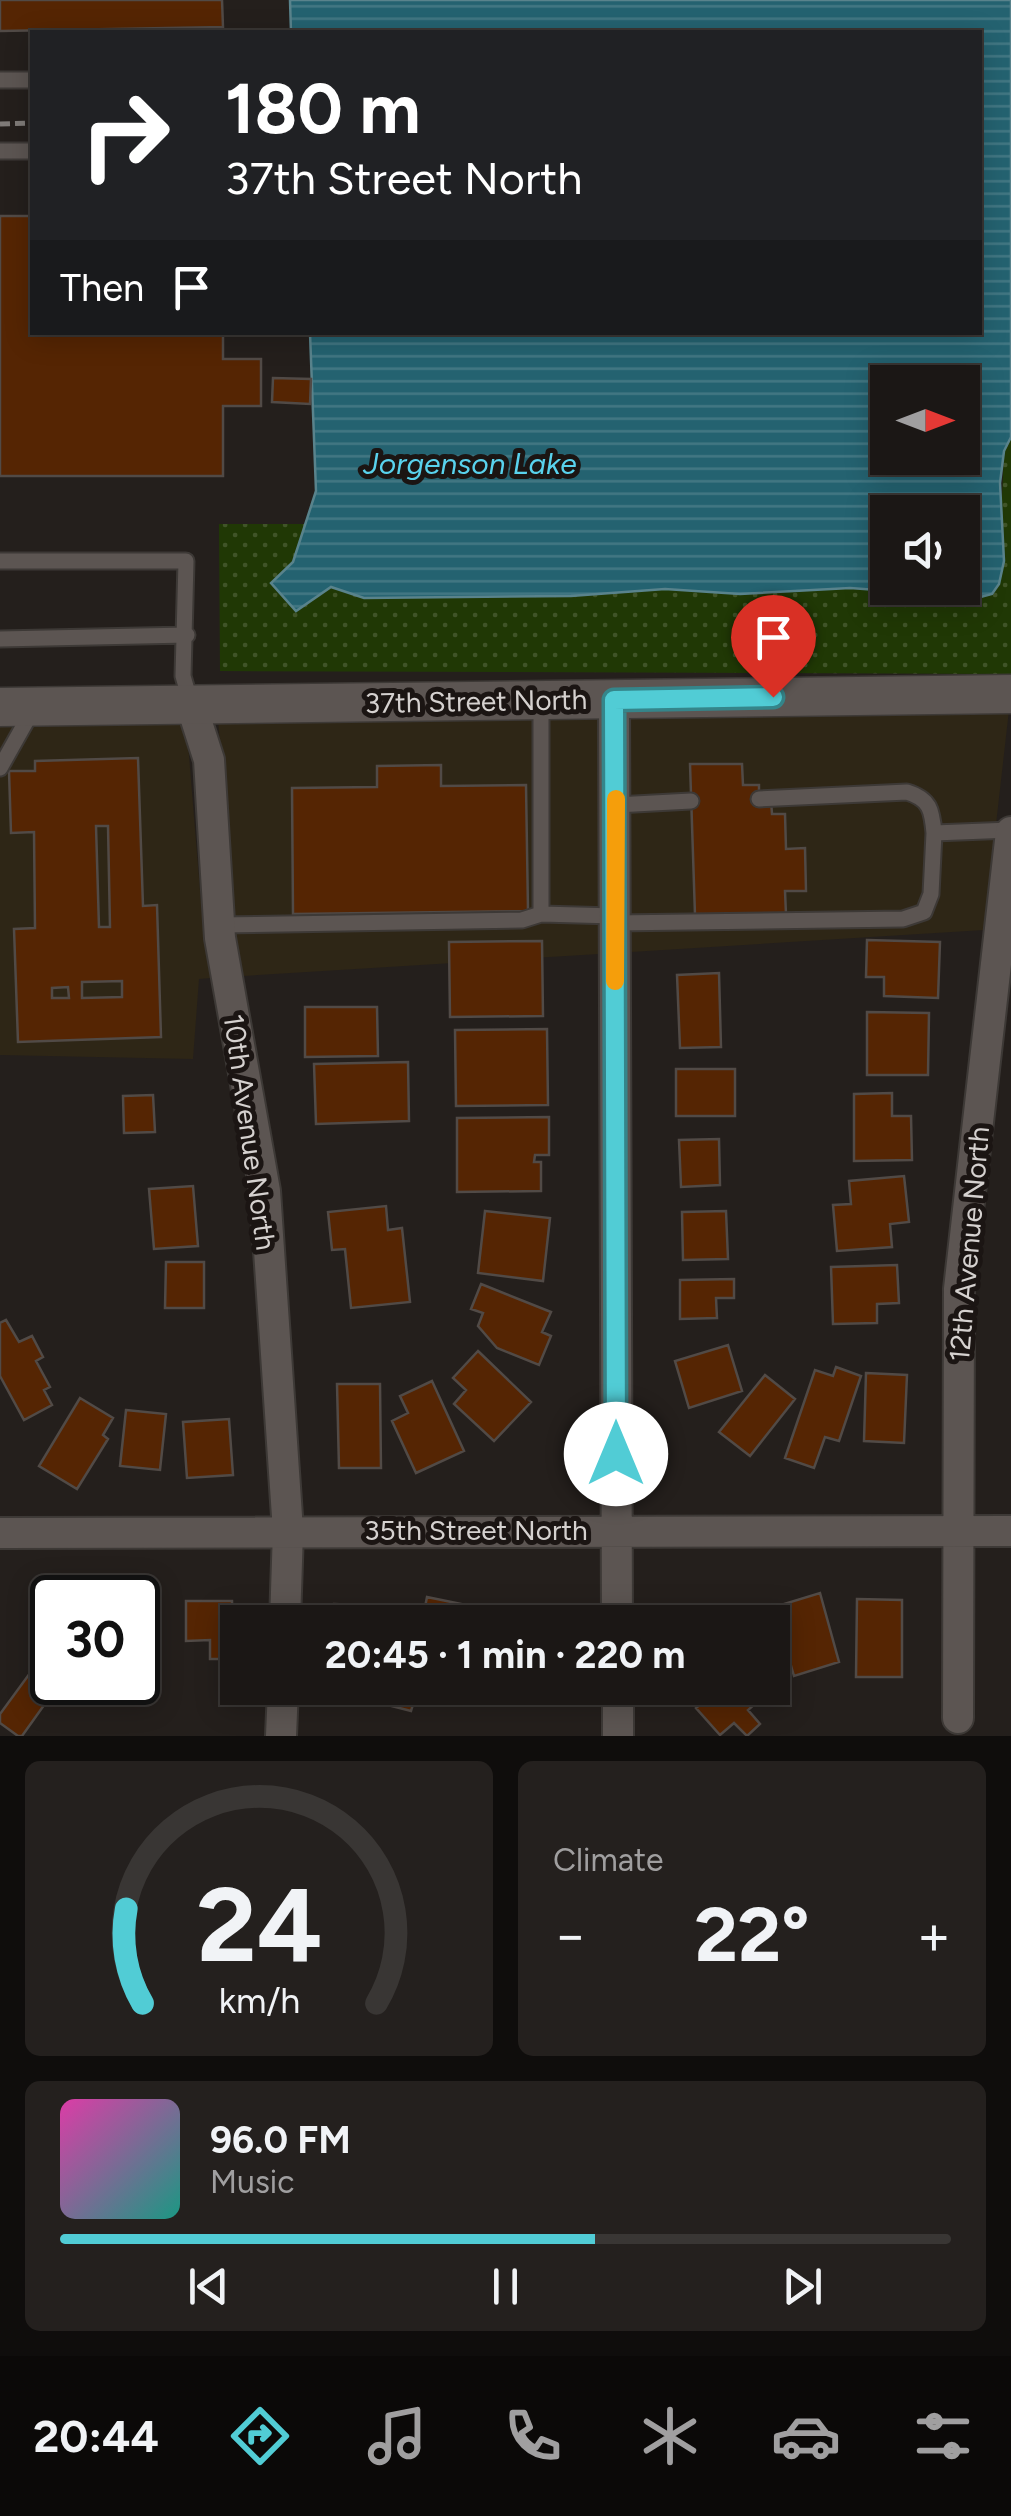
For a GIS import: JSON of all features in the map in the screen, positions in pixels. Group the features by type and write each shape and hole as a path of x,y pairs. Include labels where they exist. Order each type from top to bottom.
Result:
{"street":[{"name":"37th Street North","path":"17,707 1011,694"},
{"path":"614,700 617,1605"},
{"name":"10th Avenue North","path":"191,704 209,760 219,925 265,1191 288,1531 286,1605"},
{"name":"12th Avenue North","path":"958,1718 960,1289 1011,831"},
{"name":"35th Street North","path":"0,1533 1011,1531"},
{"path":"281,1736 282,1705"},
{"path":"618,1705 618,1736"}],"lane":[{"path":"0,80 30,80"},
{"path":"0,151 30,151"},
{"path":"0,561 186,561 184,676 191,704"},
{"path":"0,638 186,635"},
{"path":"540,700 542,914"},
{"path":"0,768 17,707"},
{"path":"219,925 503,921 542,914 614,919 903,919 924,912 931,894 934,833 932,812 924,797 907,792 759,799"},
{"path":"616,805 691,801"},
{"path":"934,833 1011,831"}],"path":[{"path":"0,124 30,124"}],"shaded area":[{"path":"1009,710 984,930 631,952 631,713"},
{"path":"599,714 599,954 243,976 236,936 218,719"},
{"path":"186,719 204,939 211,978 199,979 193,1059 0,1055 0,721"}],"green space":[{"path":"1011,437 1011,674 220,671 219,524 307,524 292,562 296,610 331,587 364,598 571,596 665,589 740,594 850,588 870,589 870,605 980,605 980,569 1001,520 1004,451"}],"water":[{"name":"Jorgenson Lake","path":"290,0 1011,0 1011,437 1004,451 1000,483 1004,561 999,584 992,594 980,597 980,495 870,495 870,589 740,594 665,589 571,596 364,598 331,587 296,611 271,583 293,562 316,491 310,335 982,335 982,30 291,30"}],"building":[{"path":"0,0 222,0 223,27 0,31"},
{"path":"0,216 30,216 30,335 223,335 223,359 261,359 261,406 223,406 223,476 0,476"},
{"path":"273,378 311,379 310,404 272,402"},
{"path":"138,758 143,906 157,905 161,1037 18,1042 14,929 35,928 34,832 11,833 9,771 35,771 35,761","holes":["96,826 108,826 110,927 99,927","122,981 122,997 82,998 82,982","68,987 69,998 52,998 52,988"]},
{"path":"690,764 742,764 743,785 759,785 759,801 771,800 772,814 785,814 786,849 805,848 806,891 785,891 786,914 695,915"},
{"path":"441,765 441,786 526,785 528,911 293,914 292,788 377,787 377,766"},
{"path":"867,940 940,942 938,998 884,996 884,977 866,977"},
{"path":"542,941 543,1016 450,1017 449,942"},
{"path":"719,973 721,1047 680,1048 677,975"},
{"path":"305,1007 377,1007 378,1056 305,1057"},
{"path":"867,1012 929,1013 928,1075 867,1075"},
{"path":"547,1029 548,1105 456,1106 455,1030"},
{"path":"408,1062 409,1121 316,1124 314,1064"},
{"path":"676,1069 735,1069 735,1116 676,1116"},
{"path":"892,1093 892,1116 911,1116 912,1160 854,1161 854,1094"},
{"path":"153,1095 155,1132 124,1133 123,1096"},
{"path":"549,1117 549,1155 535,1155 534,1162 541,1162 541,1191 457,1192 457,1118"},
{"path":"719,1139 720,1185 681,1187 679,1140"},
{"path":"904,1176 909,1222 890,1224 892,1247 837,1251 833,1205 851,1204 849,1181"},
{"path":"193,1186 198,1246 154,1249 149,1189"},
{"path":"386,1206 388,1230 402,1228 410,1302 351,1308 345,1249 332,1250 328,1212"},
{"path":"485,1211 550,1218 543,1281 478,1273"},
{"path":"726,1211 728,1259 683,1260 682,1212"},
{"path":"166,1262 204,1262 204,1308 165,1308"},
{"path":"897,1265 899,1303 877,1304 877,1323 833,1324 831,1267"},
{"path":"734,1279 734,1298 716,1298 717,1318 680,1319 680,1280"},
{"path":"481,1284 551,1312 542,1332 551,1336 539,1365 497,1348 478,1326 483,1313 471,1309"},
{"path":"6,1320 19,1342 32,1336 43,1357 36,1361 50,1387 44,1390 52,1405 24,1420 0,1376 0,1323"},
{"path":"728,1345 742,1391 689,1408 675,1361"},
{"path":"478,1351 531,1402 494,1441 454,1404 466,1390 453,1378"},
{"path":"836,1367 861,1376 839,1441 825,1437 814,1468 785,1458 815,1370 833,1376"},
{"path":"866,1373 907,1375 904,1443 864,1441"},
{"path":"765,1375 795,1399 750,1456 719,1432"},
{"path":"432,1381 464,1451 416,1473 392,1421 408,1413 400,1396"},
{"path":"337,1384 380,1384 381,1468 339,1468"},
{"path":"80,1398 113,1418 103,1435 108,1439 77,1489 39,1466"},
{"path":"126,1410 166,1414 160,1470 120,1466"},
{"path":"229,1419 233,1475 187,1478 183,1422"},
{"path":"820,1593 839,1662 794,1676 790,1662 790,1605 781,1605"},
{"path":"427,1597 466,1605 425,1605"},
{"path":"857,1599 902,1600 902,1677 856,1677"},
{"path":"186,1601 232,1601 232,1605 220,1605 220,1659 210,1659 210,1640 186,1641"},
{"path":"30,1673 30,1705 44,1705 22,1736 0,1723 0,1714"},
{"path":"388,1705 413,1705 411,1711"},
{"path":"754,1705 748,1710 760,1724 747,1736 734,1723 720,1735 696,1708"}],"slow traffic":[{"path":"615,981 616,799"}],"route":[{"path":"616,1454 614,700 773,697"}]}
